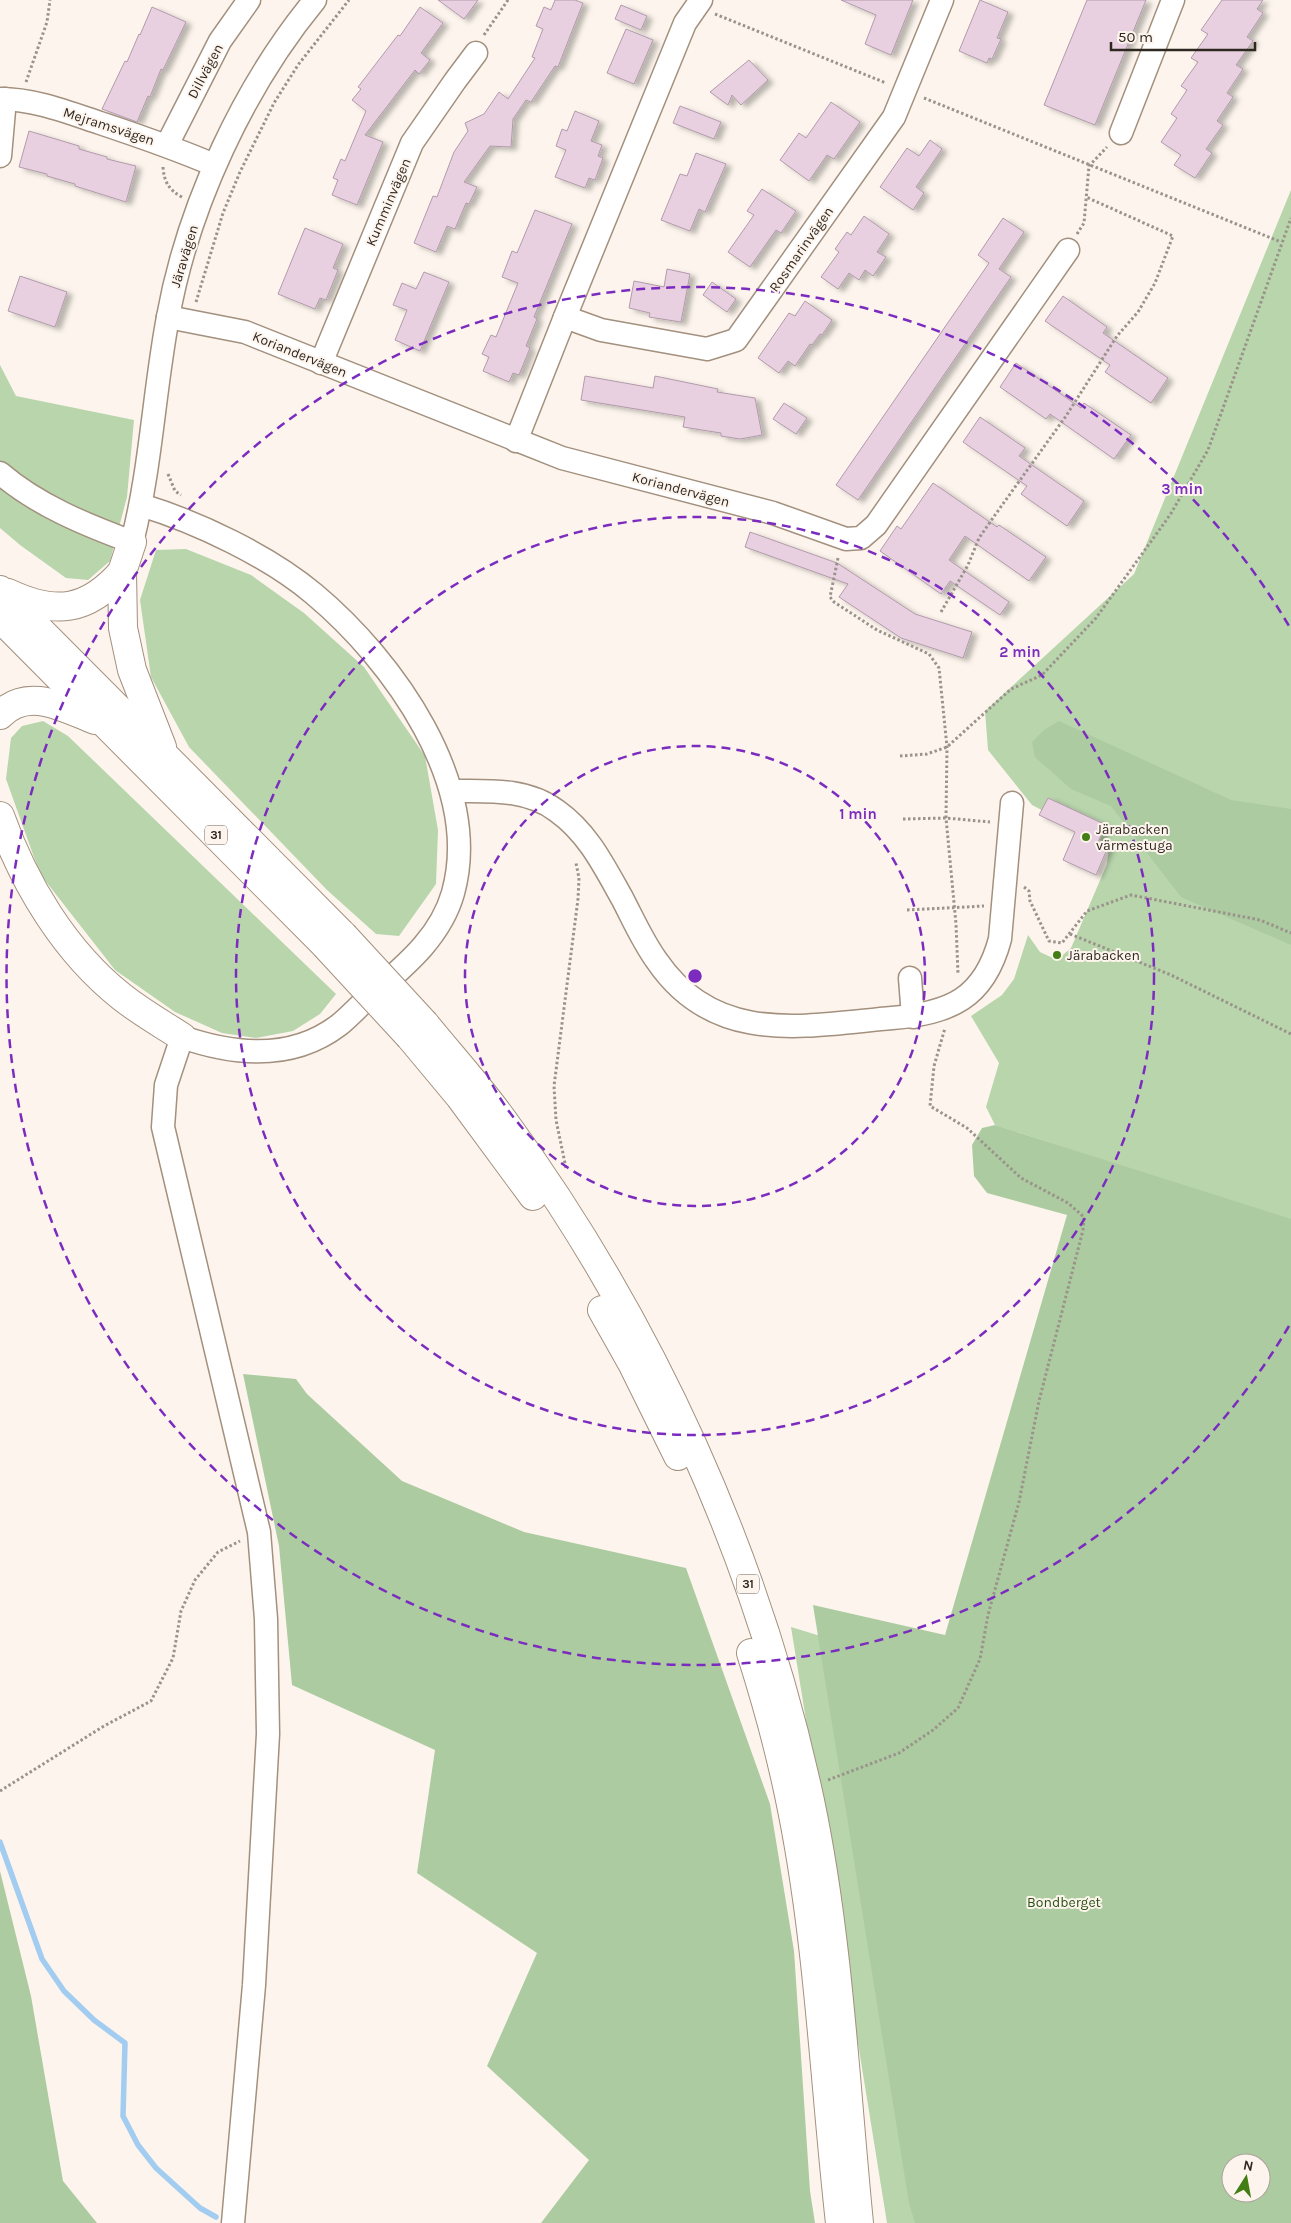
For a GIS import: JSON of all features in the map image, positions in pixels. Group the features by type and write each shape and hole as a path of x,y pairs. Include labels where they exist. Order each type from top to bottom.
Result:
{"highway":[{"path":"132,542 122,572 123,628 127,650 141,693 166,757"},
{"path":"0,590 37,604 54,608 70,606 98,596 122,572"},
{"name":"31","path":"0,590 166,757 418,1031 502,1119 569,1217 640,1338 690,1438 759,1614 781,1685 802,1768 818,1843 831,1936 859,2223"},
{"name":"31","path":"0,618 106,725 334,940"},
{"path":"0,715 18,702 42,700 106,725"},
{"path":"0,816 26,874 58,929 79,956 122,997 182,1037"},
{"name":"31","path":"418,1031 460,1097 527,1186 612,1326 675,1450 698,1503 728,1586 766,1700 791,1805 811,1929 840,2223"}],"street":[{"name":"Dillvägen","path":"167,145 220,41 249,0"},
{"name":"Järavägen","path":"132,542 141,505 168,317 178,273 214,165 253,91 287,34 315,0"},
{"path":"516,441 685,23 701,0"},
{"name":"Rosmarinvägen","path":"565,318 601,330 707,349 736,340 894,116 942,0"},
{"path":"1121,133 1173,0"},
{"name":"Kumminvägen","path":"321,363 412,143 476,53"},
{"name":"Mejramsvägen","path":"8,99 60,109 167,145 214,165"},
{"path":"0,156 8,99"},
{"name":"Koriandervägen","path":"168,317 245,332 562,458 772,513 846,539 861,538 876,525 1068,250"},
{"path":"0,473 20,490 91,527 132,542"},
{"path":"141,505 176,516 241,548 278,569 320,599 351,629 383,665 433,745 452,792 460,847 453,894 433,935 420,951 338,1026 313,1040 272,1052 246,1053 205,1045 182,1037 166,1084 163,1127 259,1532 266,1619 268,1734 254,1985 232,2223"},
{"path":"452,792 497,791 516,793 537,799 556,810 578,828 596,852 657,961 677,985 699,1003 722,1015 750,1023 787,1028 938,1012 955,1005 973,990 987,974 994,960 1000,939 1012,803"},
{"path":"910,978 913,1016"}],"path":[{"path":"8,99 47,22 50,0"},
{"path":"191,321 223,212 240,172 274,103 298,65 348,0"},
{"path":"476,53 484,34 508,0"},
{"path":"1068,250 1084,223 1089,166 1121,133"},
{"path":"1089,166 1281,242"},
{"path":"940,612 968,565 979,538 994,514 1066,416 1117,336 1138,312 1155,283 1173,236 1086,197"},
{"path":"900,756 927,754 947,747 1011,689 1042,675 1096,618 1170,515 1208,450 1291,218"},
{"path":"168,472 175,491 182,496"},
{"path":"824,1781 899,1753 933,1730 958,1708 980,1658 988,1615 1019,1502 1039,1401 1083,1230 1084,1217 1068,1203 1021,1178 968,1128 930,1106 934,1066 944,1032 955,1005 959,970 946,818 947,747 939,668 929,654 877,630 834,602 830,597 840,549"},
{"path":"903,819 946,818 976,821"},
{"path":"1022,877 1024,886 1029,891 1030,901 1049,940 1062,943 1087,911 1131,895 1260,920 1291,933"},
{"path":"907,910 1003,904"},
{"path":"1070,934 1170,976 1291,1034"},
{"path":"0,1791 104,1726 151,1701 173,1658 181,1611 195,1580 218,1552 259,1532"}],"green space":[{"name":"Bondberget","path":"1291,190 1291,2223 887,2223 791,1627 991,1688 1106,1161 995,1125 986,1107 999,1063 971,1016 1002,995 1014,979 1028,935 1040,952 1057,960 1071,948 1107,864 1109,845 1032,805 988,750 985,711 1134,574"},
{"path":"0,365 16,396 134,420 127,497 110,561 88,580 66,578 0,528"},
{"path":"186,549 251,575 304,613 364,667 425,756 438,830 436,884 399,936 376,934 327,890 189,747 151,677 140,600 156,550"},
{"path":"43,721 68,736 336,994 320,1014 293,1031 256,1038 222,1033 175,1012 115,970 40,874 6,779 11,738 22,726"},
{"path":"1059,721 1231,800 1291,809 1291,945 1181,897 1111,806 1071,789 1035,757 1032,742 1044,730"},
{"name":"Bondberget","path":"995,1125 1291,1219 1291,2223 915,2223 909,2203 813,1605 945,1635 1067,1215 987,1193 974,1176 972,1145 982,1128"},
{"path":"243,1374 296,1379 307,1394 402,1481 524,1532 686,1568 770,1804 794,1951 810,2191 815,2223 541,2223 589,2160 487,2066 537,1953 417,1873 435,1750 292,1685 279,1546"},
{"path":"0,1871 31,1996 63,2181 97,2223 0,2223"}],"building":[{"path":"438,0 478,0 464,19"},
{"path":"555,0 575,0 583,3 558,67 555,66 531,102 526,100 513,119 511,147 490,146 464,182 477,187 469,204 466,203 455,229 447,226 436,252 414,243 433,196 437,197 454,152 468,131 465,123 484,114 499,92 508,99 535,58 532,57 543,29 536,26 544,7 551,10"},
{"path":"841,0 913,0 891,55 865,44 876,15"},
{"path":"980,0 1008,12 997,38 1001,39 992,59 989,58 987,63 959,51"},
{"path":"1087,0 1146,0 1095,125 1044,105"},
{"path":"1222,0 1263,0 1257,9 1263,13 1247,37 1253,41 1236,65 1243,69 1227,93 1233,97 1217,121 1223,125 1206,149 1212,153 1195,178 1174,165 1181,155 1161,142 1177,118 1171,114 1187,90 1181,86 1198,62 1191,58 1208,34 1201,30"},
{"path":"621,5 647,16 641,30 615,19"},
{"path":"152,7 186,22 163,70 161,69 150,97 148,96 137,122 102,109 125,61 127,62"},
{"path":"420,7 443,23 421,53 430,60 419,74 415,70 365,135 383,142 357,205 332,195 338,180 333,178 341,159 345,161 366,111 352,100 361,89 358,87 398,35 400,36"},
{"path":"626,29 653,40 634,84 607,73"},
{"path":"749,60 768,80 741,105 732,95 728,105 710,92"},
{"path":"831,102 860,122 834,159 827,155 809,181 780,160 799,133 806,138"},
{"path":"680,106 721,122 714,139 673,123"},
{"path":"575,111 599,121 591,141 602,145 598,156 603,158 595,180 589,178 585,188 555,177 566,150 556,146 562,129 567,131"},
{"path":"29,131 79,146 79,149 107,157 107,159 136,166 126,202 75,186 75,184 47,176 47,174 19,167"},
{"path":"930,140 942,149 916,187 924,193 913,210 880,187 907,148 919,156"},
{"path":"696,153 726,164 705,212 699,209 690,231 661,220 680,174 687,176"},
{"path":"762,189 796,211 781,233 776,230 750,267 728,252 754,215 747,211"},
{"path":"535,210 572,224 534,317 537,319 526,346 530,348 519,375 513,373 509,382 483,371 489,357 482,354 491,335 496,337 518,283 502,277 512,251 517,253"},
{"path":"864,216 889,234 877,252 886,257 873,276 865,270 859,280 849,273 838,289 821,277 839,252 835,249 847,232 851,235"},
{"path":"1003,218 1024,232 999,269 1011,277 858,500 836,485 989,263 978,255"},
{"path":"305,228 343,244 333,268 338,270 326,300 320,298 315,309 278,294"},
{"path":"667,269 690,274 681,322 649,317 650,313 629,308 634,281 664,287"},
{"path":"424,272 449,282 420,351 395,340 407,310 393,305 402,283 416,289"},
{"path":"20,276 67,292 55,327 8,311"},
{"path":"712,282 736,299 727,312 703,295"},
{"path":"1063,296 1107,327 1103,333 1168,378 1151,403 1105,372 1110,365 1045,321"},
{"path":"805,301 832,320 822,335 820,334 812,345 810,344 795,366 788,361 779,373 758,358 789,313 795,316"},
{"path":"1016,363 1081,408 1084,403 1131,435 1114,459 1050,414 1046,419 1000,387"},
{"path":"585,376 653,388 655,376 718,389 717,392 755,398 762,435 740,439 721,436 721,433 683,427 685,417 581,400"},
{"path":"784,403 807,418 796,434 773,419"},
{"path":"980,417 1025,448 1019,456 1084,501 1067,526 1021,494 1027,486 963,442"},
{"path":"933,483 997,527 999,525 1046,557 1029,581 965,536 949,560 1009,602 1000,615 950,581 941,594 880,551 897,526 901,529"},
{"path":"750,532 837,563 915,614 972,632 963,658 901,638 839,597 848,584 745,547"},
{"name":"Järabacken värmestuga","path":"1048,798 1106,825 1098,842 1108,847 1096,875 1063,860 1075,832 1039,815"}],"waterway":[{"path":"0,1842 42,1959 64,1991 94,2020 125,2043 123,2116 138,2145 156,2168 200,2208 216,2217"}],"place":[{"name":"Järabacken värmestuga","path":"1086,837"},
{"name":"Järabacken","path":"1057,955"}]}
